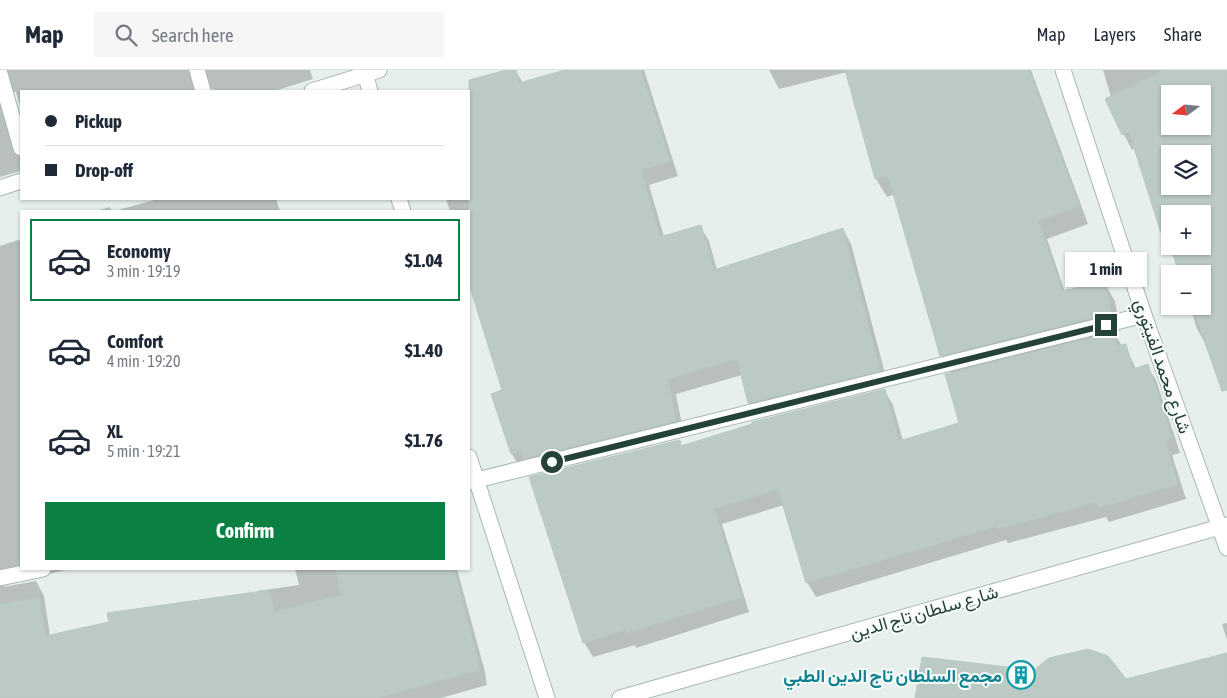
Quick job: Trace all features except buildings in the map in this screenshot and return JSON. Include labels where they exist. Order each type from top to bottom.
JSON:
[{"type":"street","points":[[197,70],[204,90]]},
{"type":"street","name":"شارع محمد الفيتوري","points":[[1063,70],[1144,315],[1223,526],[1227,548]]},
{"type":"street","points":[[315,90],[370,71],[370,90]]},
{"type":"street","points":[[0,74],[20,144]]},
{"type":"street","points":[[0,188],[20,181]]},
{"type":"street","points":[[472,481],[1144,315]]},
{"type":"street","points":[[470,465],[472,481],[547,698]]},
{"type":"street","name":"شارع سلطان تاج الدين","points":[[620,698],[1223,526]]},
{"type":"street","points":[[0,578],[38,570]]},
{"type":"place","name":"مجمع السلطان تاج الدين الطبي","points":[[1021,675]]},
{"type":"route","points":[[552,462],[1106,325]]}]
